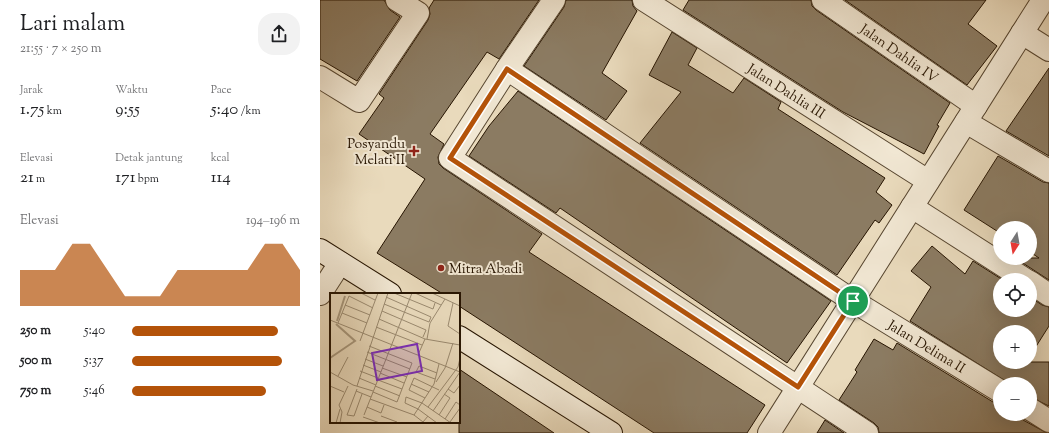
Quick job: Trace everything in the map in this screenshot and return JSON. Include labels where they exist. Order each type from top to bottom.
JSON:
[{"type":"street","points":[[320,77],[359,101],[418,13],[398,0]]},
{"type":"street","points":[[554,0],[507,69],[450,158],[868,433]]},
{"type":"street","name":"Jalan Dahlia III","points":[[644,0],[928,181]]},
{"type":"street","name":"Jalan Dahlia IV","points":[[823,0],[1049,172]]},
{"type":"street","points":[[769,433],[1022,33],[1036,2]]},
{"type":"street","points":[[1022,33],[1049,50]]},
{"type":"street","name":"Jalan Delima II","points":[[507,69],[853,301],[993,387]]},
{"type":"street","points":[[912,206],[1015,273]]},
{"type":"street","points":[[320,250],[388,293]]},
{"type":"street","points":[[320,294],[340,262]]},
{"type":"street","points":[[1037,287],[1049,295]]},
{"type":"street","points":[[460,338],[611,433]]},
{"type":"street","points":[[1037,413],[1049,421]]},
{"type":"building","points":[[320,0],[384,0],[390,10],[400,17],[357,81],[320,59]]},
{"type":"building","points":[[434,0],[539,0],[499,59],[487,52],[430,134],[444,144],[438,157],[439,164],[542,234],[529,252],[765,405],[747,433],[654,433],[460,307],[460,293],[441,293],[377,253],[425,179],[359,134],[384,98],[379,94],[428,20],[430,14],[429,8]]},
{"type":"building","points":[[566,0],[632,0],[633,6],[637,11],[602,73],[627,91],[606,120],[524,66],[564,7]]},
{"type":"building","points":[[689,0],[811,0],[812,6],[816,10],[950,103],[937,125],[939,126],[924,154],[843,112],[683,10]]},
{"type":"building","points":[[845,0],[986,0],[968,24],[997,46],[967,85]]},
{"type":"building","points":[[672,32],[697,48],[688,65],[733,93],[744,78],[781,102],[778,109],[885,178],[876,192],[892,205],[879,223],[875,220],[837,275],[640,143],[681,92],[649,75]]},
{"type":"building","points":[[1049,68],[1049,156],[1006,131]]},
{"type":"building","points":[[518,91],[831,301],[787,363],[560,208],[556,213],[469,156],[489,126]]},
{"type":"building","points":[[998,156],[1043,182],[1049,183],[1049,280],[1026,265],[1037,265],[1037,258],[1039,258],[1037,257],[1037,221],[993,221],[993,229],[964,210]]},
{"type":"building","points":[[932,246],[965,274],[973,261],[993,274],[993,317],[1037,317],[1037,302],[1049,307],[1049,326],[1037,345],[1037,325],[993,325],[993,369],[1037,369],[1037,362],[1049,362],[1049,406],[1037,400],[1037,377],[999,377],[910,321],[931,287],[911,271]]},
{"type":"building","points":[[874,339],[893,350],[897,343],[993,402],[993,421],[1025,421],[1047,433],[879,433],[878,427],[874,423],[839,400],[857,372],[855,370]]},
{"type":"building","points":[[460,370],[554,433],[459,433]]},
{"type":"building","points":[[825,420],[844,433],[817,433]]},
{"type":"place","name":"Posyandu Melati II","points":[[414,151]]},
{"type":"place","name":"Mitra Abadi","points":[[441,268]]},
{"type":"route","points":[[507,69],[853,301],[798,387],[450,158],[507,69]]}]
